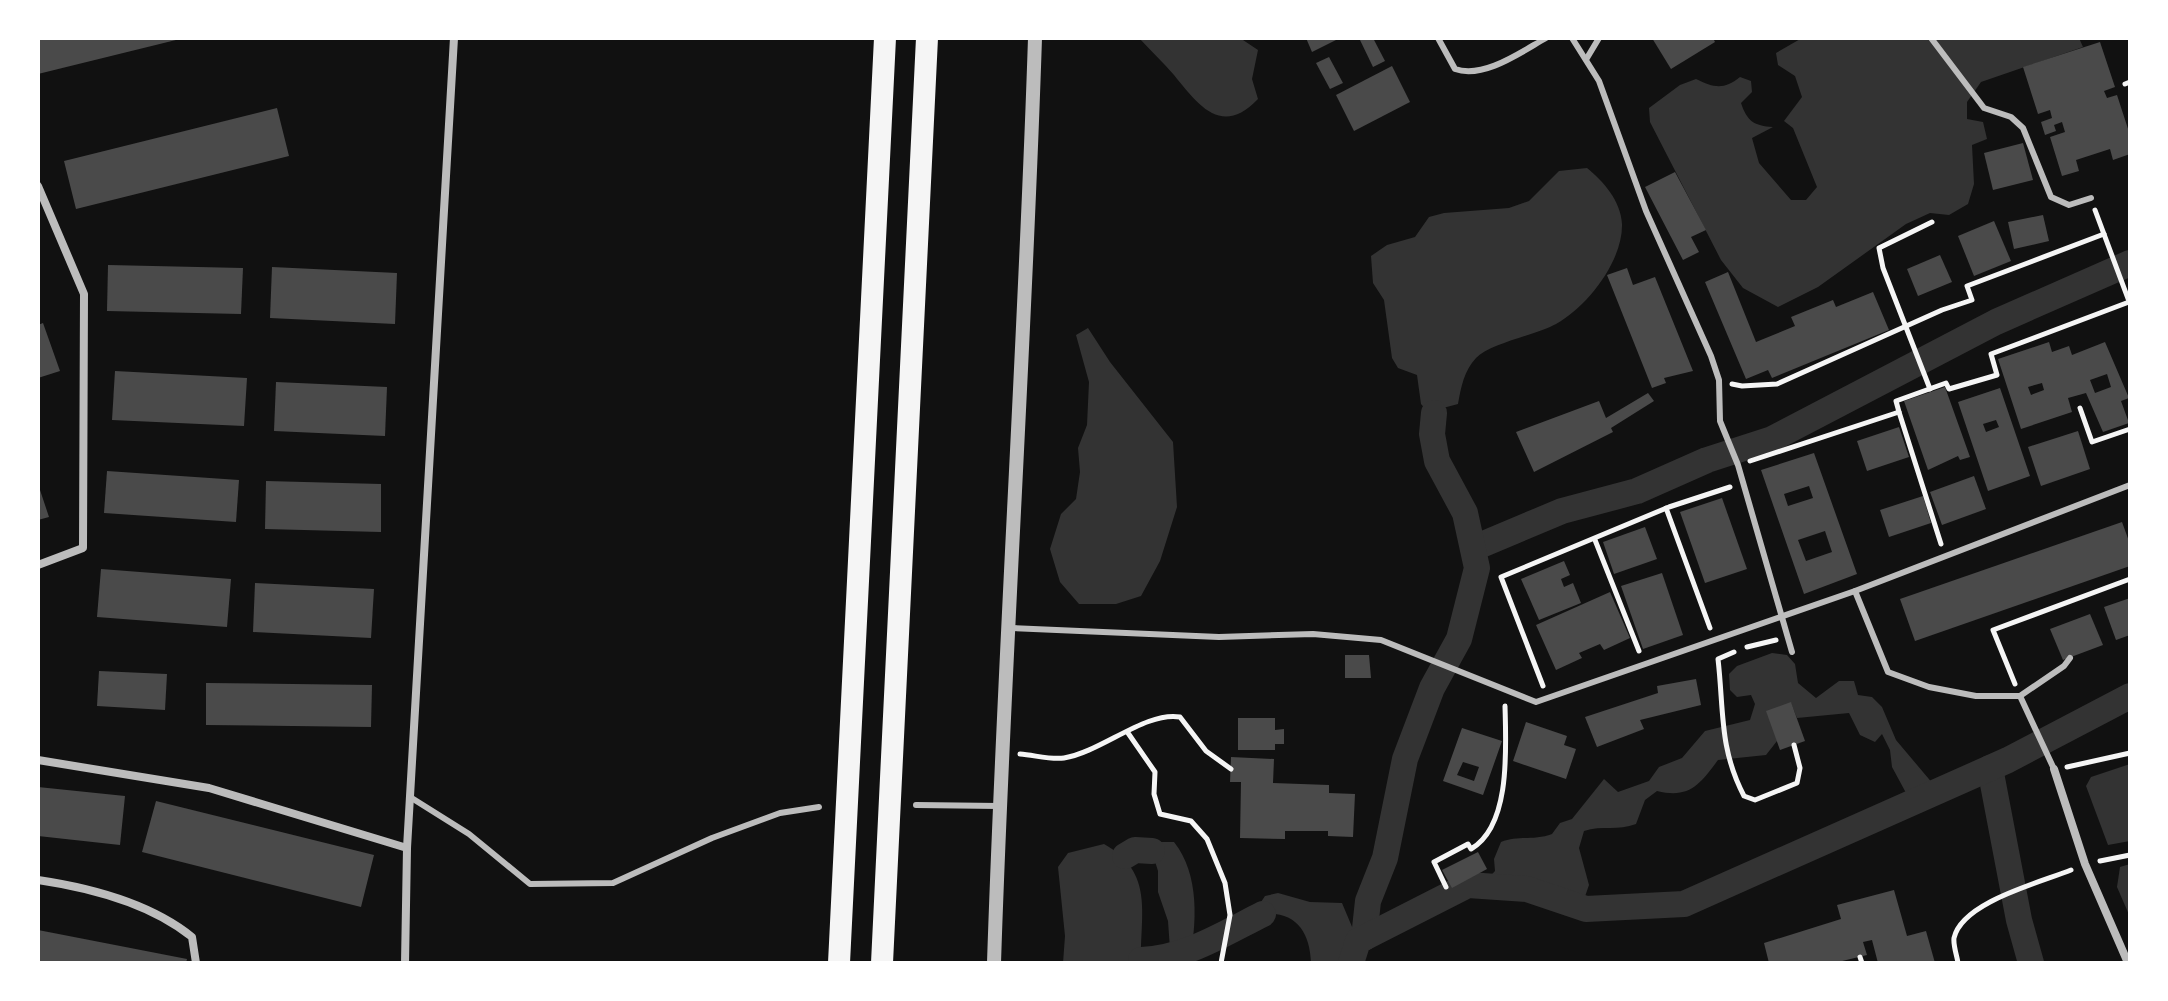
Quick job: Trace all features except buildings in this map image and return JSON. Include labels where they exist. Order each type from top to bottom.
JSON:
[{"type":"highway","points":[[839,963],[885,38]]},
{"type":"highway","points":[[882,963],[927,38]]},
{"type":"street","points":[[405,963],[407,848],[454,38]]},
{"type":"street","points":[[994,963],[999,806],[1026,319],[1035,38]]},
{"type":"street","points":[[38,186],[84,294],[83,548],[38,565]]},
{"type":"street","points":[[38,760],[209,788],[407,848]]},
{"type":"street","points":[[2054,769],[2085,864],[2128,963]]},
{"type":"street","points":[[38,880],[126,902],[166,917],[192,937],[196,963]]},
{"type":"lane","points":[[1438,38],[1455,69],[1469,74],[1514,57],[1546,38]]},
{"type":"lane","points":[[1572,38],[1587,58],[1612,109],[1646,211],[1719,380],[1720,421],[1738,465],[1792,652]]},
{"type":"lane","points":[[1587,58],[1599,38]]},
{"type":"lane","points":[[1931,38],[1984,108],[2011,117],[2023,128],[2051,197],[2069,205],[2091,198]]},
{"type":"lane","points":[[1011,628],[1219,637],[1313,634],[1381,640],[1536,702],[1855,591],[2130,485]]},
{"type":"lane","points":[[1855,591],[1888,672],[1929,687],[1976,696],[2020,696],[2064,666],[2070,658]]},
{"type":"lane","points":[[2020,696],[2054,769]]},
{"type":"lane","points":[[410,797],[469,834],[530,884],[613,883],[780,813],[819,807]]},
{"type":"lane","points":[[916,805],[999,806]]},
{"type":"path","points":[[1945,557],[1896,401],[1946,383],[1949,389],[1997,375],[1991,354],[2130,303],[2091,198]]},
{"type":"path","points":[[1930,389],[1879,248],[1932,222]]},
{"type":"path","points":[[1719,380],[1742,386],[1777,384],[1972,300],[1967,286],[2105,238]]},
{"type":"path","points":[[2080,408],[2092,442],[2130,429]]},
{"type":"path","points":[[1738,465],[1899,412]]},
{"type":"path","points":[[1548,698],[1501,577],[1666,508],[1742,483]]},
{"type":"path","points":[[1666,508],[1714,640]]},
{"type":"path","points":[[1595,540],[1644,664]]},
{"type":"path","points":[[2020,696],[1993,630],[2130,579]]},
{"type":"path","points":[[1787,637],[1740,649],[1718,659],[1721,723],[1730,768],[1744,796],[1755,800],[1797,783],[1800,768],[1794,745]]},
{"type":"path","points":[[1446,887],[1434,862],[1468,844],[1471,849],[1494,829],[1505,775],[1504,689]]},
{"type":"path","points":[[1002,753],[1062,758],[1128,733],[1167,714],[1180,717],[1206,751],[1231,769]]},
{"type":"path","points":[[1128,733],[1155,772],[1154,794],[1160,814],[1191,821],[1207,839],[1225,883],[1230,915],[1221,963]]},
{"type":"path","points":[[2054,769],[2130,753]]},
{"type":"path","points":[[1958,963],[1954,940],[1963,918],[1978,907],[2085,864],[2130,855]]},
{"type":"shaded area","points":[[1139,38],[1240,38],[1258,50],[1252,79],[1258,99],[1233,116],[1212,113],[1193,97]]},
{"type":"shaded area","points":[[1802,38],[2079,38],[2083,47],[1981,82],[1967,102],[1967,119],[1983,122],[1987,139],[1972,145],[1974,184],[1968,204],[1949,215],[1930,213],[1906,224],[1818,287],[1778,307],[1743,288],[1721,260],[1650,122],[1649,108],[1680,85],[1696,79],[1719,86],[1740,77],[1751,81],[1752,92],[1741,103],[1743,109],[1752,121],[1773,127],[1752,138],[1759,163],[1791,200],[1806,200],[1817,187],[1793,128],[1784,121],[1802,97],[1795,76],[1778,65],[1776,53]]},
{"type":"shaded area","points":[[1587,168],[1610,192],[1622,224],[1616,253],[1601,282],[1580,306],[1556,324],[1476,358],[1466,374],[1458,404],[1428,412],[1421,404],[1417,375],[1398,368],[1392,358],[1384,300],[1373,283],[1371,256],[1387,245],[1415,237],[1429,217],[1509,208],[1529,201],[1559,171]]},
{"type":"shaded area","points":[[1088,328],[1110,362],[1173,442],[1177,507],[1160,561],[1141,596],[1116,604],[1079,604],[1060,582],[1050,549],[1061,514],[1076,499],[1080,472],[1078,448],[1087,425],[1089,382],[1076,335]]},
{"type":"shaded area","points":[[1772,653],[1787,655],[1795,664],[1798,683],[1816,698],[1839,681],[1854,681],[1858,695],[1872,697],[1882,707],[1896,740],[1939,791],[1912,804],[1892,767],[1890,750],[1882,734],[1875,742],[1860,735],[1849,713],[1797,718],[1791,703],[1777,741],[1766,755],[1718,760],[1693,788],[1678,793],[1657,791],[1645,800],[1636,824],[1584,831],[1579,848],[1589,885],[1581,908],[1527,889],[1481,886],[1495,871],[1494,859],[1501,842],[1552,834],[1560,823],[1572,819],[1604,779],[1618,792],[1649,781],[1659,767],[1682,758],[1705,731],[1750,720],[1755,704],[1751,695],[1737,697],[1730,690],[1729,674],[1737,666]]},
{"type":"shaded area","points":[[2130,764],[2130,841],[2108,845],[2086,786],[2091,777]]},
{"type":"shaded area","points":[[1149,842],[1174,842],[1188,869],[1195,916],[1189,963],[1171,963],[1168,921],[1158,892],[1158,871]]},
{"type":"shaded area","points":[[1104,844],[1120,855],[1138,881],[1142,911],[1141,963],[1063,963],[1065,936],[1058,867],[1068,853]]},
{"type":"shaded area","points":[[2130,864],[2130,917],[2117,887],[2120,867]]},
{"type":"shaded area","points":[[1278,893],[1310,902],[1342,903],[1358,941],[1351,963],[1311,963],[1308,942],[1299,926],[1284,916],[1263,914],[1259,905],[1265,896]]},
{"type":"waterway","points":[[1474,548],[1562,511],[1637,491],[1707,460],[1772,439],[1996,322],[2130,263]]},
{"type":"waterway","points":[[1364,938],[1368,901],[1385,858],[1405,759],[1432,688],[1459,639],[1477,568],[1465,513],[1437,461],[1432,434],[1434,413]]},
{"type":"waterway","points":[[1351,963],[1358,941],[1468,885],[1527,889],[1586,909],[1684,904],[2008,760],[2130,696]]},
{"type":"waterway","points":[[1990,768],[2019,920],[2031,963]]},
{"type":"waterway","points":[[1125,856],[1135,850],[1152,851]]},
{"type":"waterway","points":[[1141,960],[1188,950],[1263,914]]}]
